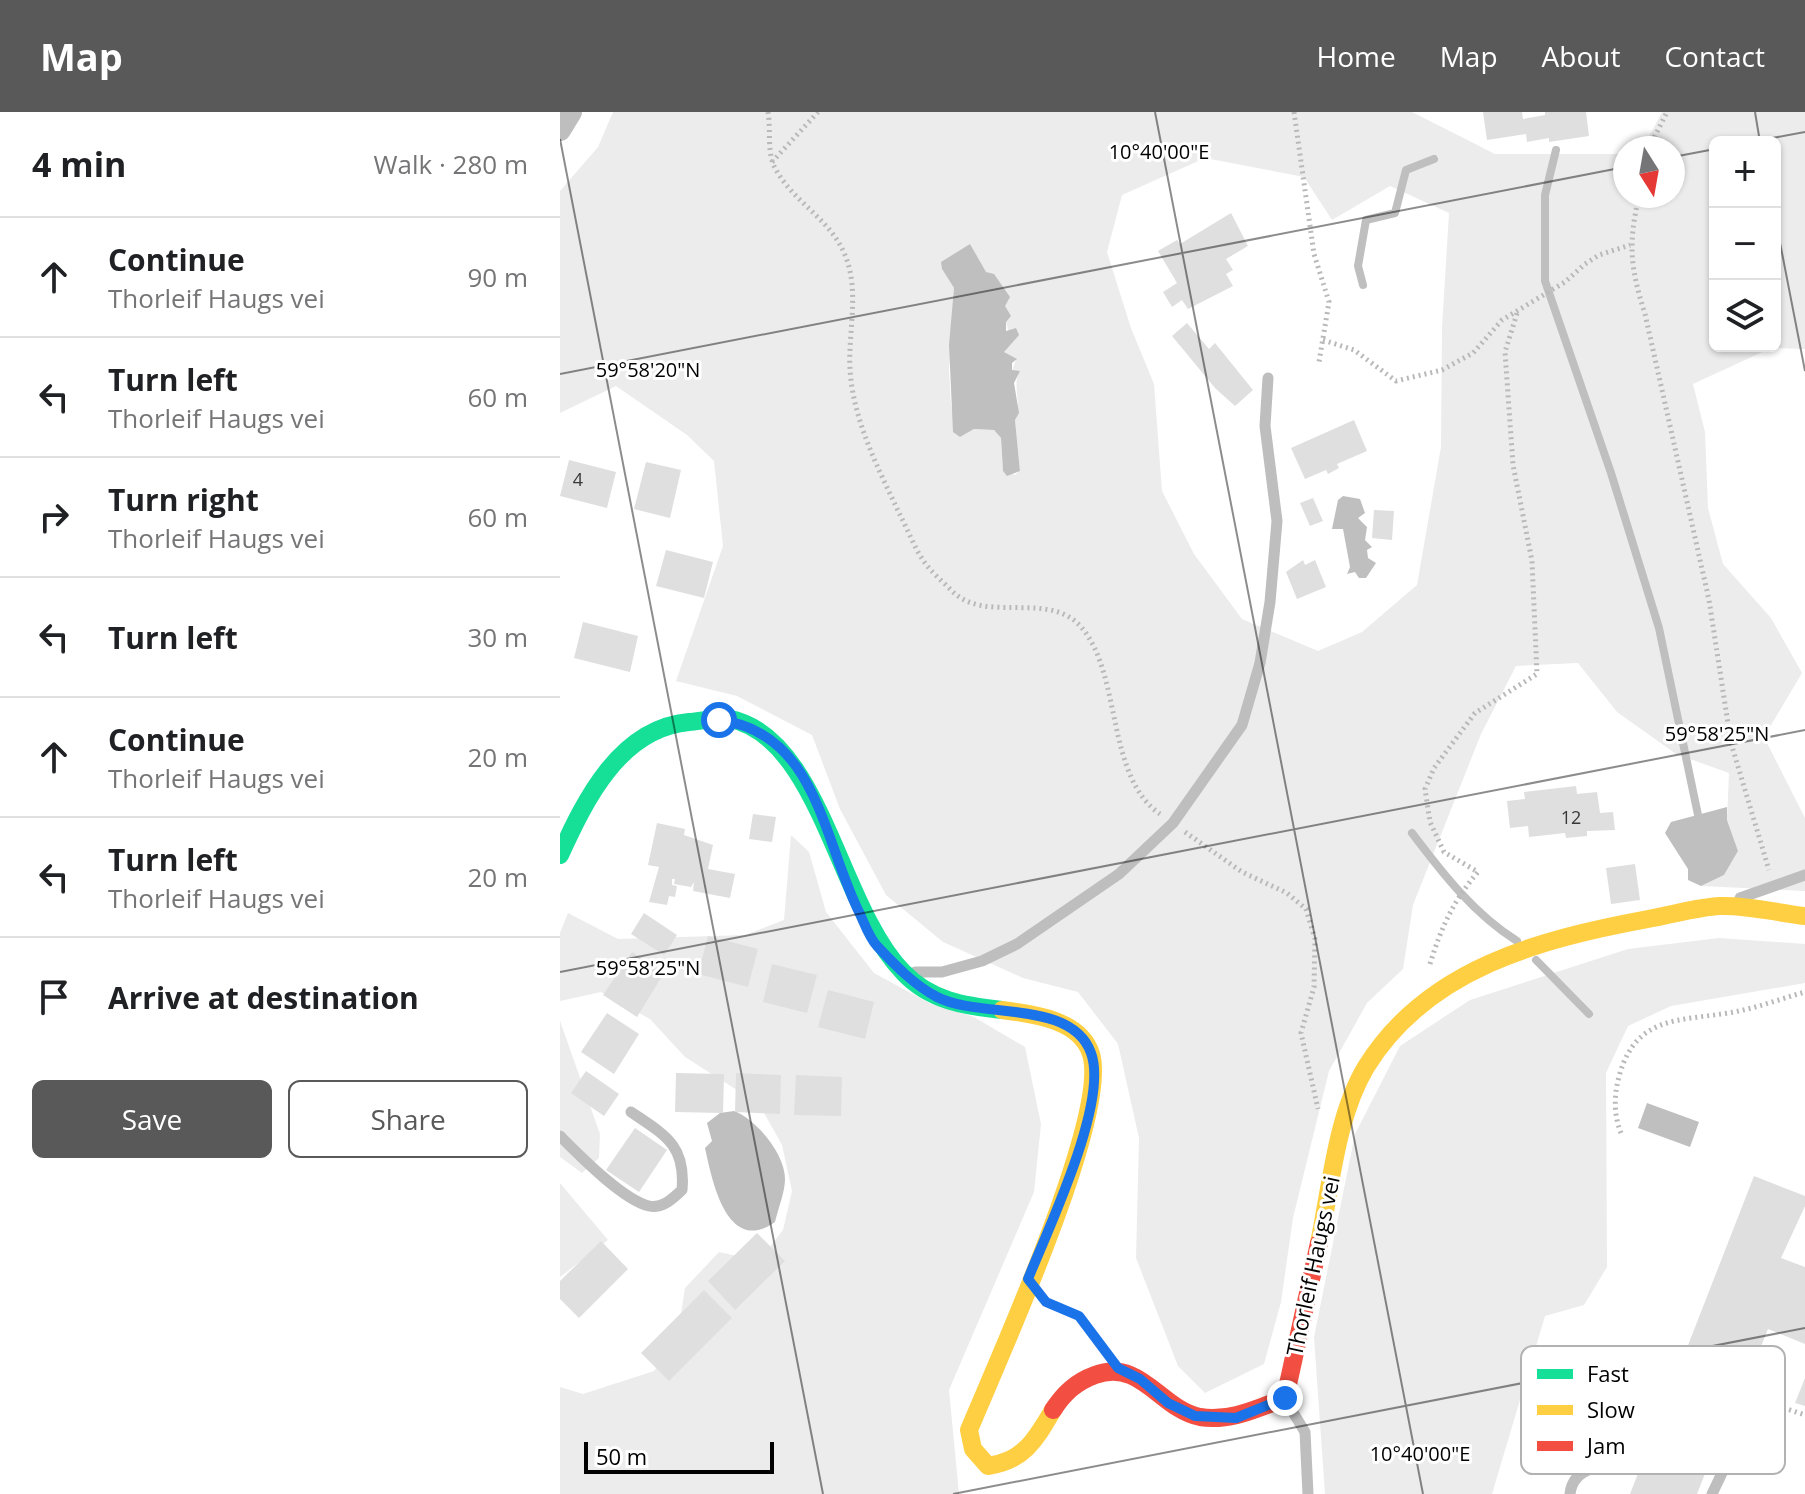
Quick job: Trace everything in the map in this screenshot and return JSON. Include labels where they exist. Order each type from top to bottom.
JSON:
[{"type":"street","points":[[560,130],[571,112]]},
{"type":"street","points":[[560,855],[593,786],[637,741],[689,721],[743,723],[775,740],[799,769],[852,899],[874,942],[902,972],[939,998],[1063,1023],[1083,1038],[1092,1055],[1093,1097],[1078,1150],[969,1430],[973,1449],[988,1466],[1010,1465],[1029,1449],[1064,1393],[1092,1376],[1118,1368],[1140,1379],[1168,1403],[1195,1416],[1236,1418],[1285,1398]]},
{"type":"street","name":"Thorleif Haugs vei","points":[[1285,1398],[1347,1114],[1365,1069],[1394,1028],[1432,996],[1512,951],[1600,928],[1721,906],[1805,916]]},
{"type":"lane","points":[[902,972],[942,972],[982,961],[1017,944],[1119,874],[1173,823],[1242,725],[1260,663],[1270,602],[1277,521],[1265,426],[1268,378]]},
{"type":"lane","points":[[1721,906],[1805,875]]},
{"type":"lane","points":[[560,1136],[598,1175],[650,1206],[668,1203],[682,1190],[684,1168],[670,1138],[631,1112]]},
{"type":"lane","points":[[1285,1398],[1305,1432],[1308,1494]]},
{"type":"lane","points":[[1570,1494],[1571,1486],[1582,1474]]},
{"type":"lane","points":[[1712,1494],[1721,1474]]},
{"type":"path","points":[[768,112],[772,162],[787,188],[829,226],[846,255],[853,293],[850,370],[860,425],[923,560],[956,595],[984,606],[1058,611],[1081,627],[1095,655],[1131,775],[1147,806],[1242,872],[1287,893],[1306,909],[1315,939],[1314,987],[1301,1033],[1318,1111]]},
{"type":"path","points":[[772,162],[818,112]]},
{"type":"path","points":[[1294,112],[1314,254],[1329,302],[1319,362]]},
{"type":"path","points":[[1655,136],[1667,112]]},
{"type":"path","points":[[1637,208],[1630,245],[1631,270],[1645,314],[1709,600],[1731,743],[1773,886]]},
{"type":"path","points":[[1323,340],[1354,350],[1396,381],[1442,370],[1473,353],[1493,327],[1565,282],[1599,255],[1630,245]]},
{"type":"path","points":[[1432,996],[1427,974],[1441,926],[1456,897],[1478,872],[1444,852],[1430,822],[1425,789],[1434,768],[1475,713],[1537,674],[1532,561],[1513,465],[1505,352],[1518,310]]},
{"type":"path","points":[[1621,1133],[1615,1118],[1617,1086],[1626,1056],[1648,1030],[1687,1018],[1750,1008],[1805,992]]},
{"type":"path","points":[[1028,1279],[1046,1302],[1079,1316],[1118,1368]]},
{"type":"path","points":[[1785,1408],[1805,1415]]},
{"type":"shaded area","points":[[613,112],[1412,112],[1495,154],[1613,154],[1613,208],[1685,208],[1685,136],[1649,136],[1662,112],[1805,112],[1805,349],[1781,348],[1781,136],[1709,136],[1709,352],[1762,352],[1693,384],[1705,432],[1708,508],[1723,564],[1771,618],[1802,673],[1764,737],[1805,818],[1805,891],[1701,886],[1724,875],[1738,851],[1727,820],[1729,773],[1676,754],[1617,712],[1578,663],[1516,666],[1481,734],[1413,905],[1403,969],[1367,1003],[1329,1071],[1293,1218],[1281,1302],[1264,1364],[1205,1393],[1178,1366],[1136,1258],[1139,1138],[1118,1044],[1078,992],[1023,978],[943,942],[886,895],[840,809],[812,735],[737,696],[676,681],[723,546],[714,461],[687,435],[616,386],[560,413],[560,191],[598,147]],"holes":[[[1205,158],[1304,177],[1332,220],[1390,186],[1449,213],[1442,328],[1441,447],[1417,585],[1362,632],[1318,651],[1242,619],[1194,554],[1162,491],[1154,384],[1131,328],[1107,252],[1122,195]],[[942,269],[1006,322],[1011,342],[1004,352],[1016,359],[1012,371],[1019,371],[1015,420],[1020,470],[1015,475],[1003,471],[1001,438],[994,430],[974,429],[960,437],[951,405],[949,370],[954,288]]]},
{"type":"shaded area","points":[[970,244],[986,272],[994,274],[1010,297],[1005,306],[1011,316],[1006,322],[1006,331],[1016,328],[1019,335],[1004,352],[1017,359],[1012,363],[1012,370],[1020,371],[1014,383],[1019,413],[1015,420],[1020,471],[1007,476],[1003,471],[1001,438],[994,430],[974,429],[960,437],[953,432],[949,345],[954,288],[941,262]]},
{"type":"shaded area","points":[[1343,496],[1360,499],[1365,513],[1358,518],[1367,527],[1365,540],[1372,547],[1367,550],[1368,558],[1376,563],[1366,578],[1359,578],[1355,572],[1347,574],[1350,567],[1343,529],[1332,529],[1338,500]]},
{"type":"shaded area","points":[[1727,807],[1727,820],[1738,851],[1724,875],[1701,886],[1688,880],[1688,869],[1665,833],[1671,822]]},
{"type":"shaded area","points":[[791,835],[809,852],[826,912],[874,973],[931,1004],[974,1017],[1025,1047],[1041,1124],[1034,1192],[949,1390],[959,1494],[560,1494],[560,1387],[583,1394],[654,1371],[676,1344],[685,1288],[719,1252],[759,1261],[783,1230],[792,1191],[782,1145],[759,1104],[685,1057],[650,1019],[601,992],[560,1001],[560,933],[568,913],[618,939],[745,935],[784,920]]},
{"type":"shaded area","points":[[1719,938],[1805,944],[1805,983],[1671,1006],[1628,1026],[1606,1073],[1607,1267],[1584,1305],[1545,1316],[1536,1346],[1521,1346],[1521,1397],[1492,1494],[1325,1494],[1314,1337],[1355,1134],[1400,1046],[1470,1000],[1628,949]]},
{"type":"shaded area","points":[[560,1021],[600,1134],[599,1158],[582,1173],[560,1157]]},
{"type":"shaded area","points":[[1647,1103],[1699,1122],[1690,1147],[1638,1128]]},
{"type":"shaded area","points":[[734,1111],[760,1129],[775,1149],[784,1169],[784,1189],[775,1222],[758,1230],[745,1229],[734,1222],[725,1210],[712,1178],[705,1148],[712,1141],[707,1123],[720,1113]]},
{"type":"shaded area","points":[[560,1183],[608,1240],[560,1277]]},
{"type":"building","points":[[1483,112],[1522,112],[1523,119],[1545,115],[1545,112],[1586,112],[1589,136],[1527,142],[1526,134],[1487,140]]},
{"type":"building","points":[[1231,213],[1248,246],[1226,259],[1233,270],[1226,274],[1233,286],[1188,309],[1182,300],[1172,307],[1163,292],[1177,283],[1158,251],[1177,240],[1180,244]]},
{"type":"building","points":[[1187,323],[1209,349],[1215,343],[1253,390],[1235,406],[1215,388],[1172,336]]},
{"type":"building","points":[[1354,420],[1367,451],[1337,464],[1339,468],[1328,474],[1326,470],[1305,479],[1291,448]]},
{"type":"building","points":[[569,460],[616,472],[607,508],[560,496]]},
{"type":"building","points":[[646,462],[681,470],[670,518],[634,509]]},
{"type":"building","points":[[1313,498],[1323,521],[1310,526],[1300,503]]},
{"type":"building","points":[[1374,510],[1394,511],[1392,540],[1372,538]]},
{"type":"building","points":[[666,550],[713,562],[704,598],[656,586]]},
{"type":"building","points":[[1303,560],[1305,565],[1315,560],[1326,587],[1297,599],[1286,572]]},
{"type":"building","points":[[583,622],[638,636],[630,672],[574,658]]},
{"type":"building","points":[[1576,786],[1577,794],[1597,792],[1600,813],[1613,812],[1615,830],[1587,831],[1587,836],[1566,838],[1565,833],[1529,837],[1528,826],[1510,828],[1507,801],[1525,799],[1524,792]]},
{"type":"building","points":[[753,814],[776,817],[772,842],[749,839]]},
{"type":"building","points":[[657,823],[685,829],[684,835],[713,845],[708,869],[735,874],[730,898],[693,891],[694,882],[691,887],[674,884],[675,879],[672,879],[672,885],[677,886],[675,897],[669,896],[667,905],[649,902],[659,867],[648,865]]},
{"type":"building","points":[[1635,864],[1640,900],[1611,904],[1606,868]]},
{"type":"building","points":[[644,913],[677,935],[664,955],[631,934]]},
{"type":"building","points":[[708,936],[758,949],[748,987],[698,974]]},
{"type":"building","points":[[632,952],[664,973],[637,1017],[603,995]]},
{"type":"building","points":[[772,964],[817,975],[807,1013],[763,1002]]},
{"type":"building","points":[[828,990],[874,1002],[865,1039],[818,1027]]},
{"type":"building","points":[[607,1013],[639,1034],[614,1074],[581,1052]]},
{"type":"building","points":[[586,1071],[619,1094],[604,1116],[571,1093]]},
{"type":"building","points":[[676,1073],[724,1074],[723,1113],[675,1112]]},
{"type":"building","points":[[736,1073],[781,1075],[780,1114],[735,1112]]},
{"type":"building","points":[[796,1075],[842,1077],[841,1116],[794,1115]]},
{"type":"building","points":[[635,1128],[667,1150],[639,1192],[606,1170]]},
{"type":"building","points":[[1754,1176],[1805,1196],[1805,1206],[1781,1258],[1805,1267],[1805,1344],[1768,1329],[1761,1346],[1688,1346]]},
{"type":"building","points":[[757,1233],[785,1261],[735,1310],[708,1281]]},
{"type":"building","points":[[601,1241],[628,1269],[579,1318],[560,1299],[560,1281]]},
{"type":"building","points":[[704,1290],[732,1318],[669,1381],[641,1353]]},
{"type":"building","points":[[1805,1378],[1805,1406],[1795,1403]]},
{"type":"building","points":[[1638,1474],[1705,1474],[1697,1494],[1630,1494]]},
{"type":"waterway","points":[[1556,150],[1545,195],[1545,281],[1611,473],[1659,628],[1698,815]]},
{"type":"waterway","points":[[1363,285],[1358,266],[1366,220],[1395,213],[1406,170],[1434,159]]},
{"type":"waterway","points":[[1412,833],[1473,906],[1517,941]]},
{"type":"waterway","points":[[1536,960],[1589,1014]]},
{"type":"traffic: fast","points":[[560,855],[594,790],[624,752],[665,727],[710,719],[731,719],[762,733],[787,758],[808,791],[862,908],[881,943],[903,972],[936,996],[962,1004],[1002,1010]]},
{"type":"traffic: slow","points":[[1319,1243],[1341,1130],[1366,1067],[1391,1033],[1421,1005],[1454,982],[1490,963],[1567,937],[1693,909],[1730,906],[1805,916]]},
{"type":"traffic: slow","points":[[1002,1010],[1054,1020],[1077,1033],[1091,1054],[1092,1085],[1084,1129],[1048,1239],[969,1430],[973,1449],[988,1466],[1011,1459],[1028,1447],[1053,1410]]},
{"type":"traffic: jam","points":[[1053,1410],[1076,1385],[1095,1375],[1111,1372],[1125,1373],[1138,1379],[1173,1405],[1200,1417],[1233,1416],[1285,1398],[1319,1243]]},
{"type":"route","points":[[719,720],[743,723],[761,730],[788,753],[814,799],[852,899],[874,942],[902,972],[939,998],[1063,1023],[1083,1038],[1092,1055],[1093,1097],[1078,1150],[1028,1279],[1046,1302],[1079,1316],[1118,1368],[1140,1379],[1168,1403],[1195,1416],[1236,1418],[1285,1398]]}]
